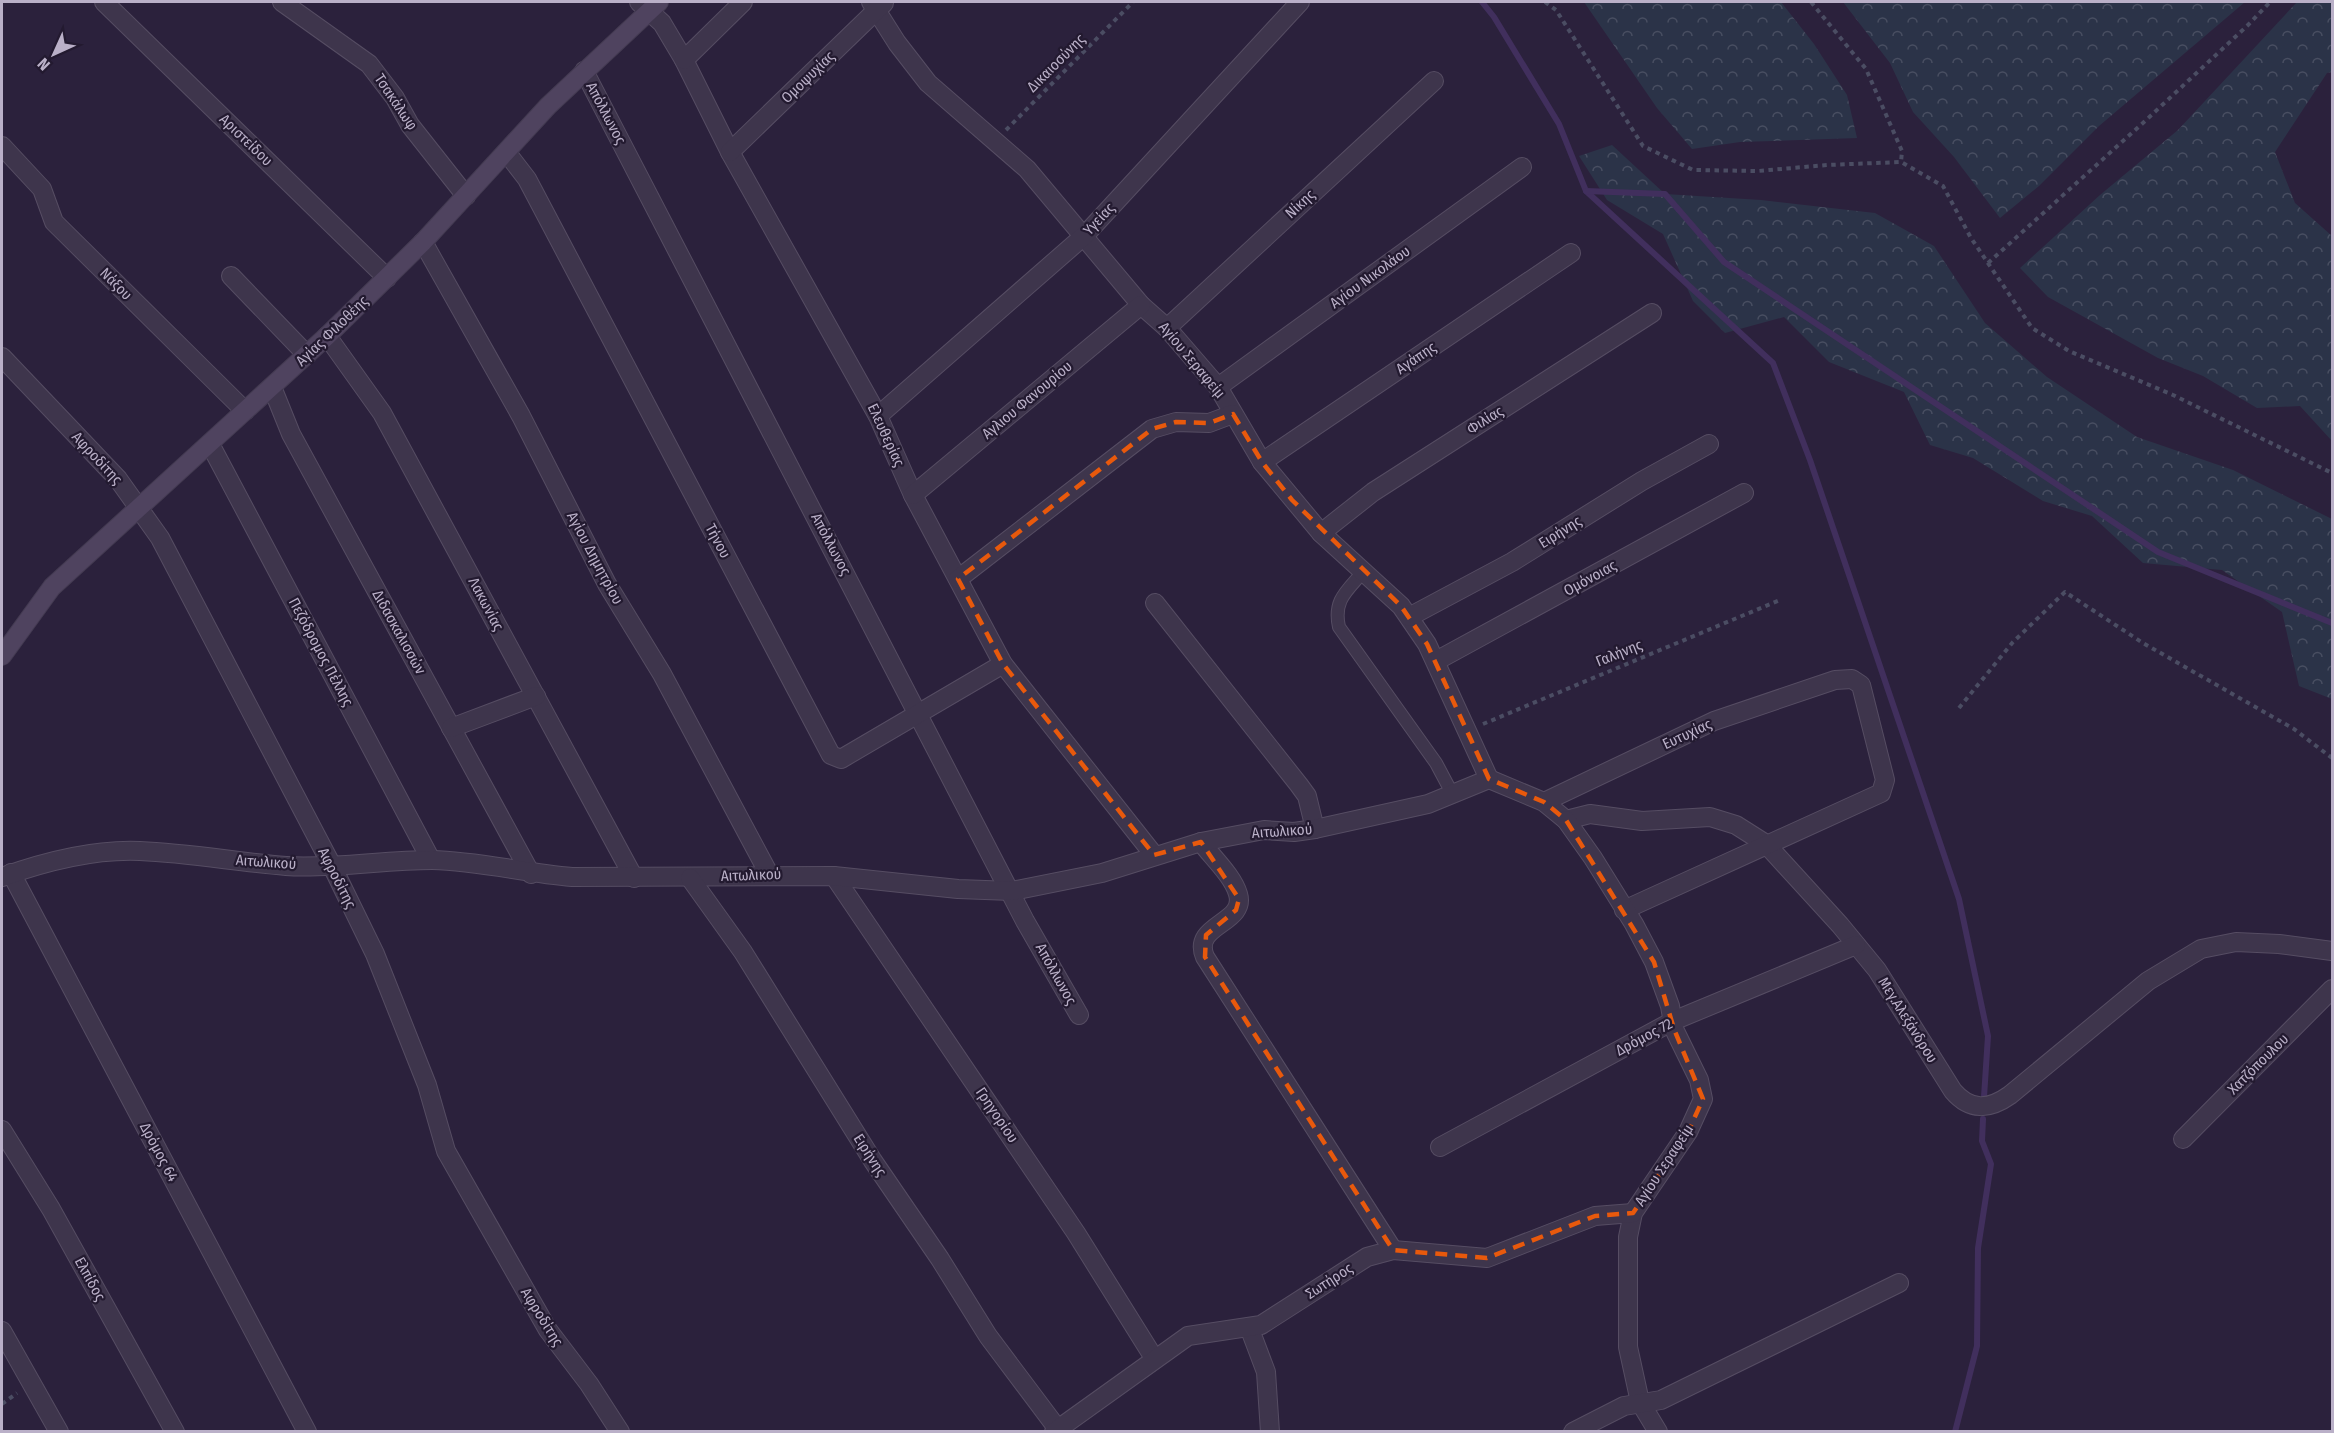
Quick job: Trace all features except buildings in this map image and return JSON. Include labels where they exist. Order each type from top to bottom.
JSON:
[{"type":"street","name":"Αριστείδου","points":[[104,2],[387,278]]},
{"type":"street","name":"Τσακάλωφ","points":[[282,2],[369,64],[395,98],[410,125],[466,196]]},
{"type":"street","points":[[684,60],[743,2]]},
{"type":"street","name":"Υγείας","points":[[878,416],[1084,235],[1300,2]]},
{"type":"street","name":"Αγίου Σεραφείμ","points":[[878,4],[897,43],[928,83],[1027,169],[1141,304],[1167,328],[1218,387],[1262,462],[1321,533],[1401,606],[1436,661],[1489,780]]},
{"type":"street","name":"Ομοψυχίας","points":[[730,152],[878,4]]},
{"type":"street","name":"Αγίας Φιλοθέης","points":[[2,656],[52,586],[307,355],[387,278],[507,153],[548,106],[649,5]]},
{"type":"street","name":"Ελευθερίας","points":[[649,5],[684,60],[730,152],[878,416],[913,495],[1003,664],[1154,855]]},
{"type":"street","name":"Απόλλωνος","points":[[584,71],[1012,891],[1025,921],[1079,1015]]},
{"type":"street","name":"Νίκης","points":[[1167,328],[1434,81]]},
{"type":"street","name":"Νάξου","points":[[2,146],[42,189],[54,222],[245,411]]},
{"type":"street","name":"Τήνου","points":[[507,153],[527,179],[831,755],[841,759],[920,715],[1003,664]]},
{"type":"street","name":"Αγίου Νικολάου","points":[[1218,387],[1522,167]]},
{"type":"street","name":"Αγίου Δημητρίου","points":[[423,242],[520,417],[607,584],[662,674],[769,874]]},
{"type":"street","name":"Αγάπης","points":[[1262,462],[1571,253]]},
{"type":"street","points":[[231,276],[307,355]]},
{"type":"street","name":"Αγλιου Φανουρίου","points":[[913,495],[1141,304]]},
{"type":"street","name":"Φιλίας","points":[[1321,533],[1373,492],[1652,313]]},
{"type":"street","name":"Λακωνίας","points":[[327,336],[382,413],[634,878]]},
{"type":"street","name":"Αφροδίτης","points":[[2,357],[118,479],[160,538],[331,864],[379,965],[427,1085],[446,1151],[548,1330],[589,1384],[620,1431]]},
{"type":"street","name":"Διδασκαλισσών","points":[[272,387],[291,434],[531,874]]},
{"type":"street","points":[[958,579],[1152,429],[1176,422],[1209,423],[1233,414]]},
{"type":"street","name":"Πεζόδρομος Πέλλης","points":[[210,444],[431,860]]},
{"type":"street","name":"Ειρήνης","points":[[1409,617],[1512,562],[1642,482],[1709,444]]},
{"type":"street","name":"Ομόνοιας","points":[[1436,661],[1744,494]]},
{"type":"street","points":[[1155,603],[1307,796],[1315,829]]},
{"type":"street","name":"Ευτυχίας","points":[[1544,802],[1714,721],[1835,680],[1852,679],[1863,689],[1885,780],[1884,789],[1877,796],[1766,844]]},
{"type":"street","points":[[451,728],[536,696]]},
{"type":"street","points":[[1489,780],[1544,802],[1566,820]]},
{"type":"street","name":"Αιτωλικού","points":[[6,875],[102,853],[138,851],[288,866],[431,860],[460,861],[531,874],[634,878],[769,874],[834,876],[958,890],[1012,891],[1093,875],[1201,842],[1264,830],[1294,832],[1315,829],[1428,804],[1489,780]]},
{"type":"street","name":"Μεγ.Αλεξάνδρου","points":[[1566,820],[1590,814],[1642,821],[1710,817],[1736,825],[1766,844],[1876,970],[1953,1091],[1967,1104],[1984,1107],[2010,1095],[2148,981],[2201,949],[2236,942],[2279,944],[2332,951]]},
{"type":"street","name":"Αγίου Σεραφείμ","points":[[1566,820],[1593,858],[1654,962],[1670,1006],[1674,1029],[1699,1080],[1703,1099],[1688,1132],[1633,1213],[1628,1238],[1628,1347],[1658,1431]]},
{"type":"street","points":[[1201,842],[1235,887],[1239,899],[1236,910],[1206,935],[1202,946],[1205,957],[1393,1250]]},
{"type":"street","points":[[1624,910],[1766,844]]},
{"type":"street","name":"Δρόμος 64","points":[[6,875],[307,1431]]},
{"type":"street","name":"Γρηγορίου","points":[[834,876],[1069,1223],[1154,1358]]},
{"type":"street","name":"Ειρήνης","points":[[690,878],[749,962],[873,1161],[940,1259],[988,1336],[1056,1430]]},
{"type":"street","name":"Δρόμος 72","points":[[1440,1147],[1672,1021],[1856,945]]},
{"type":"street","name":"Χατζόπουλου","points":[[2183,1139],[2332,989]]},
{"type":"street","name":"Ελπίδος","points":[[2,1130],[51,1209],[175,1431]]},
{"type":"street","name":"Σωτήρος","points":[[1056,1430],[1154,1358],[1188,1336],[1261,1325],[1367,1257],[1393,1250],[1487,1257],[1595,1216],[1633,1213]]},
{"type":"street","points":[[1573,1431],[1614,1409],[1647,1402],[1899,1283]]},
{"type":"street","points":[[1249,1327],[1266,1372],[1270,1431]]},
{"type":"street","points":[[2,1331],[59,1431]]},
{"type":"lane","points":[[1364,572],[1336,609],[1339,627],[1436,763],[1453,795]]},
{"type":"path","name":"Δικαιοσύνης","points":[[995,141],[1133,2]]},
{"type":"path","points":[[1545,2],[1556,10],[1643,146],[1693,170],[1758,171],[1900,162],[1943,186],[1971,238],[2032,328],[2069,351],[2174,395],[2332,473]]},
{"type":"path","points":[[1811,2],[1866,69],[1902,151],[1900,162]]},
{"type":"path","points":[[1988,262],[2213,58],[2270,2]]},
{"type":"path","points":[[1959,708],[2013,642],[2065,592],[2143,643],[2294,729],[2332,758]]},
{"type":"path","name":"Γαλήνης","points":[[1468,731],[1780,600]]},
{"type":"highlighted area","points":[[1233,414],[1262,462],[1292,500],[1401,606],[1427,644],[1489,779],[1544,802],[1566,820],[1654,962],[1674,1029],[1703,1099],[1688,1132],[1633,1213],[1595,1216],[1487,1258],[1393,1250],[1205,957],[1206,935],[1236,910],[1239,899],[1201,842],[1154,855],[1003,664],[958,579],[1152,429],[1176,422],[1209,423]]},
{"type":"green space","points":[[1584,2],[1781,2],[1814,44],[1847,95],[1857,138],[1740,142],[1692,149],[1657,108]]},
{"type":"green space","points":[[1843,2],[2245,2],[2099,126],[2039,186],[2000,218],[1954,157],[1913,112],[1890,63]]},
{"type":"green space","points":[[2297,2],[2332,2],[2332,72],[2327,73],[2275,152],[2295,203],[2332,236],[2332,441],[2300,406],[2257,408],[2203,376],[2158,358],[2048,297],[2020,268],[2100,195],[2178,130]]},
{"type":"green space","points":[[1612,145],[1665,194],[1761,200],[1875,213],[1934,246],[1985,323],[2047,377],[2137,437],[2233,470],[2332,519],[2332,699],[2299,686],[2282,612],[2222,570],[2143,563],[2092,516],[2043,501],[1973,458],[1930,445],[1904,392],[1829,362],[1784,317],[1725,333],[1693,301],[1663,234],[1607,200],[1579,156]]},
{"type":"waterway","points":[[1482,2],[1494,17],[1559,124],[1586,191],[1773,363],[1810,460],[1959,899],[1988,1036],[1984,1097]]},
{"type":"waterway","points":[[1586,191],[1665,194],[1724,262],[2158,552],[2332,623]]},
{"type":"waterway","points":[[1955,1432],[1977,1346],[1978,1248],[1991,1164],[1982,1141],[1983,1119]]}]
